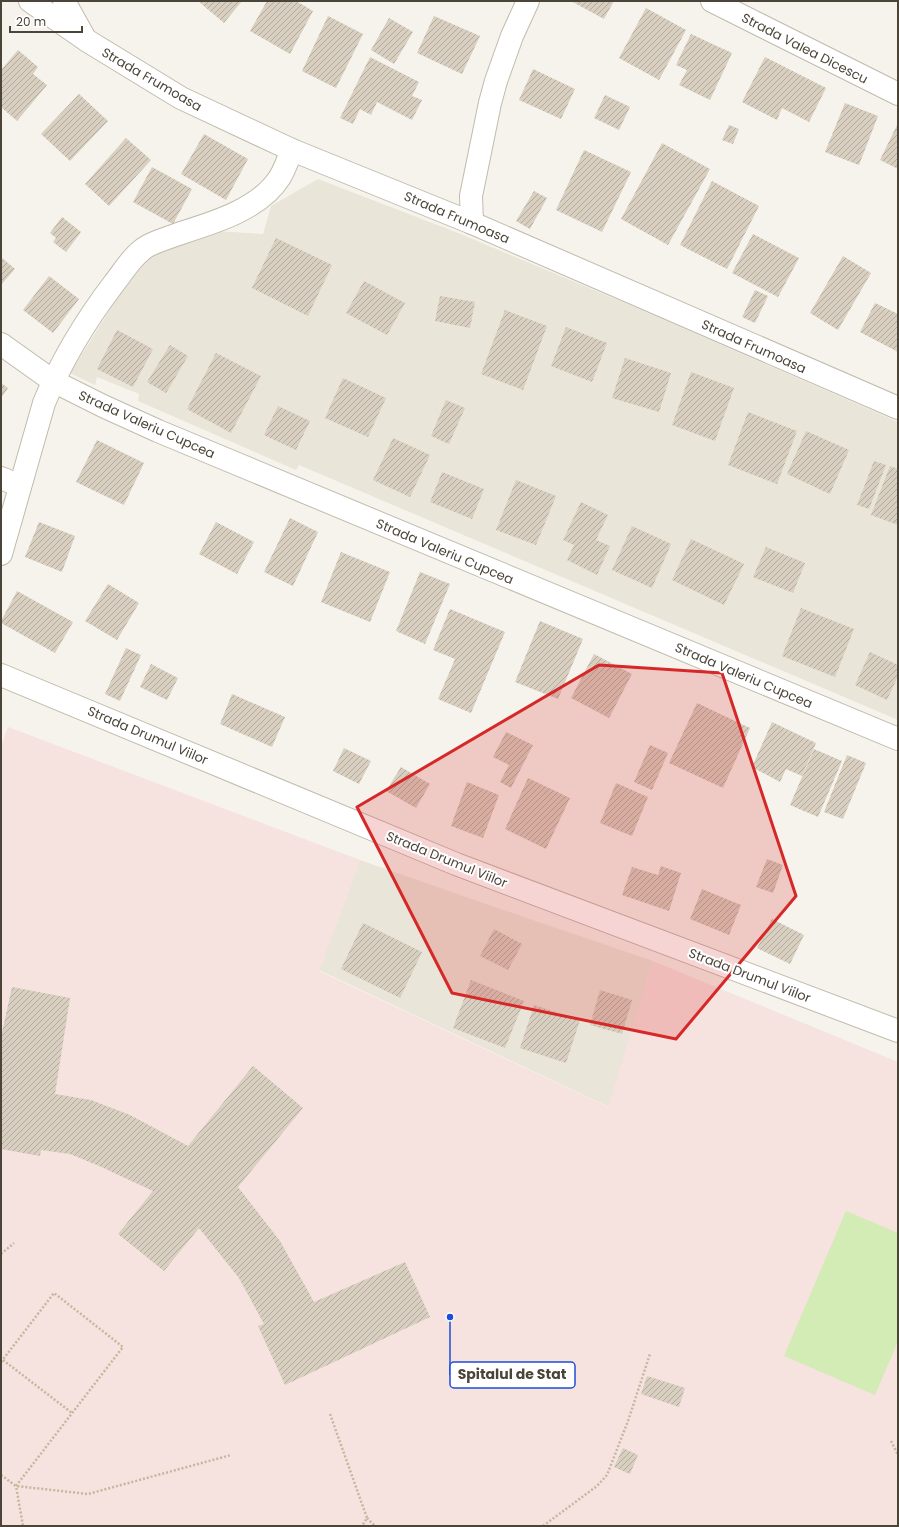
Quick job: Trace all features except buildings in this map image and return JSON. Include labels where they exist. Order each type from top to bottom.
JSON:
[{"type":"street","name":"Strada Frumoasa","points":[[30,1],[86,40],[180,98],[292,150],[472,223],[898,408]]},
{"type":"street","points":[[64,1],[86,40]]},
{"type":"street","points":[[472,223],[471,196],[490,103],[512,36],[528,1]]},
{"type":"street","name":"Strada Valea Dicescu","points":[[712,1],[898,94]]},
{"type":"street","points":[[1,554],[11,482],[53,381],[74,340],[100,301],[142,249],[241,212],[264,195],[280,178],[292,150]]},
{"type":"street","name":"Strada Valeriu Cupcea","points":[[1,344],[53,381],[158,431],[898,740]]},
{"type":"street","name":"Strada Drumul Viilor","points":[[5,680],[456,864],[898,1031]]},
{"type":"path","points":[[1,1254],[14,1243]]},
{"type":"path","points":[[23,1526],[16,1486],[72,1413],[123,1346],[54,1293],[2,1361],[72,1413]]},
{"type":"path","points":[[543,1526],[597,1486],[607,1475],[628,1421],[650,1354]]},
{"type":"path","points":[[330,1414],[367,1518],[375,1526]]},
{"type":"path","points":[[892,1441],[898,1455]]},
{"type":"path","points":[[1,1475],[16,1486],[88,1494],[231,1455]]},
{"type":"path","points":[[362,1526],[367,1518]]},
{"type":"highlighted area","points":[[599,665],[722,673],[796,896],[676,1039],[452,993],[357,807]]},
{"type":"shaded area","points":[[318,179],[458,233],[644,311],[898,422],[898,720],[299,465],[296,470],[138,401],[139,394],[97,377],[95,385],[70,373],[118,297],[150,256],[216,231],[263,234],[271,206]]},
{"type":"shaded area","points":[[8,727],[360,860],[319,971],[608,1107],[653,961],[898,1062],[898,1526],[1,1526],[1,747]]},
{"type":"shaded area","points":[[360,860],[653,961],[609,1107],[319,970]]},
{"type":"green space","points":[[846,1211],[898,1233],[898,1341],[875,1395],[784,1356]]},
{"type":"place","name":"Spitalul de Stat","points":[[450,1317]]}]
